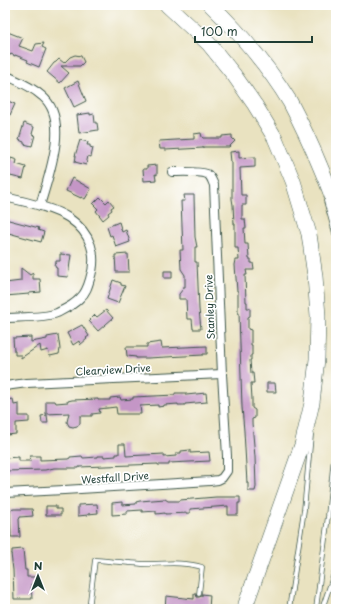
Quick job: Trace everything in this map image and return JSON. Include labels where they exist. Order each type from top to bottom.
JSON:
[{"type":"highway","points":[[168,5],[209,44],[239,81],[256,105],[274,138],[293,181],[309,234],[315,276],[318,316],[317,360],[312,403],[302,445],[245,609]]},
{"type":"highway","points":[[211,5],[252,48],[290,103],[306,135],[336,209]]},
{"type":"street","points":[[5,75],[26,85],[43,96],[50,105],[55,118],[57,132],[40,206]]},
{"type":"street","name":"Stanley Drive","points":[[172,172],[206,174],[211,178],[214,185],[227,456],[226,471],[224,475]]},
{"type":"street","points":[[5,197],[40,206],[69,218],[81,228],[89,240],[94,257],[93,271],[87,289],[81,298],[73,305],[56,313],[47,315],[5,318]]},
{"type":"street","name":"Clearview Drive","points":[[5,386],[27,383],[222,374]]},
{"type":"street","name":"Westfall Drive","points":[[5,493],[210,481],[218,480],[224,475]]},
{"type":"lane","points":[[306,135],[318,173]]},
{"type":"lane","points":[[324,195],[336,237]]},
{"type":"lane","points":[[312,422],[317,360]]},
{"type":"lane","points":[[289,609],[304,510],[312,430]]},
{"type":"lane","points":[[316,609],[336,437]]},
{"type":"lane","points":[[89,609],[95,560],[142,564],[182,563],[194,565],[202,568],[199,594]]},
{"type":"lane","points":[[322,609],[336,568]]},
{"type":"building","points":[[5,31],[23,38],[19,46],[33,51],[36,44],[44,43],[42,47],[46,49],[39,67],[27,62],[28,60],[5,53]]},
{"type":"building","points":[[75,55],[81,56],[84,62],[80,66],[61,66],[69,73],[60,83],[47,72],[59,59],[64,63],[70,57]]},
{"type":"building","points":[[78,81],[86,101],[74,107],[65,88]]},
{"type":"building","points":[[8,101],[15,104],[10,115],[5,116],[5,102],[7,103]]},
{"type":"building","points":[[90,113],[90,115],[94,114],[95,123],[97,123],[98,130],[79,133],[77,115]]},
{"type":"building","points":[[24,123],[34,127],[32,134],[35,135],[32,146],[24,144],[24,142],[19,140]]},
{"type":"building","points":[[201,133],[203,138],[222,138],[222,136],[232,135],[232,138],[235,141],[229,147],[160,149],[159,141],[194,139],[194,134]]},
{"type":"building","points":[[80,140],[88,142],[87,145],[90,145],[90,147],[93,148],[91,157],[88,156],[86,165],[75,162],[75,156]]},
{"type":"building","points":[[239,151],[239,158],[255,157],[255,167],[240,168],[241,195],[246,195],[246,205],[242,205],[242,219],[245,219],[246,228],[244,228],[245,244],[248,244],[249,259],[251,259],[251,263],[253,263],[254,270],[246,270],[247,275],[245,275],[246,302],[247,308],[250,308],[248,329],[251,330],[252,355],[250,360],[251,373],[253,373],[254,383],[251,383],[252,408],[255,410],[255,418],[252,419],[252,423],[255,457],[255,491],[248,491],[247,483],[242,407],[238,291],[235,265],[236,260],[239,260],[238,248],[235,248],[235,224],[232,199],[232,162],[230,152]]},
{"type":"building","points":[[11,158],[17,160],[16,164],[26,167],[23,179],[6,175]]},
{"type":"building","points":[[157,165],[157,175],[155,174],[156,180],[144,181],[143,169],[147,169],[147,166]]},
{"type":"building","points":[[72,178],[91,189],[85,199],[66,191]]},
{"type":"building","points":[[184,195],[194,195],[195,237],[197,247],[195,247],[195,262],[197,262],[201,329],[193,329],[192,319],[187,319],[186,299],[179,299],[179,294],[183,287],[185,287],[185,275],[181,269],[180,250],[183,250],[181,201],[185,201]]},
{"type":"building","points":[[100,197],[106,203],[109,200],[114,206],[108,213],[109,215],[103,220],[96,211],[98,209],[93,204]]},
{"type":"building","points":[[5,219],[39,228],[38,230],[44,232],[41,242],[5,232]]},
{"type":"building","points":[[119,222],[122,232],[126,230],[130,242],[116,247],[112,235],[110,236],[107,227]]},
{"type":"building","points":[[60,254],[71,255],[68,277],[57,276],[57,268],[54,264],[56,261],[60,261]]},
{"type":"building","points":[[128,254],[129,272],[116,272],[115,255]]},
{"type":"building","points":[[21,268],[30,275],[33,273],[33,279],[40,279],[41,292],[5,296],[5,283],[21,281]]},
{"type":"building","points":[[164,271],[172,271],[172,278],[164,278]]},
{"type":"building","points":[[113,280],[125,286],[118,303],[107,299]]},
{"type":"building","points":[[106,310],[113,318],[98,331],[89,321],[95,315],[97,317]]},
{"type":"building","points":[[82,325],[89,336],[80,345],[79,341],[73,345],[67,333]]},
{"type":"building","points":[[58,335],[60,349],[59,354],[50,356],[48,350],[41,352],[40,345],[21,358],[21,355],[15,355],[13,338],[31,337],[31,342]]},
{"type":"building","points":[[161,342],[162,348],[207,346],[207,354],[148,358],[127,356],[126,347],[147,347],[147,344]]},
{"type":"building","points":[[267,383],[275,383],[276,392],[267,392]]},
{"type":"building","points":[[175,393],[186,393],[186,395],[206,393],[207,402],[185,405],[164,405],[158,407],[158,405],[140,406],[141,414],[117,414],[116,407],[99,409],[100,413],[92,414],[92,416],[80,416],[80,424],[73,427],[69,426],[67,422],[69,413],[46,414],[46,401],[55,401],[56,403],[68,402],[72,400],[110,400],[110,398],[120,397],[121,400],[133,399],[133,397],[175,395]]},
{"type":"building","points":[[13,399],[14,405],[19,404],[19,416],[29,416],[29,422],[16,423],[16,434],[7,435],[5,400]]},
{"type":"building","points":[[47,415],[48,423],[42,423],[41,416]]},
{"type":"building","points":[[119,444],[125,444],[126,456],[164,454],[164,457],[176,456],[176,453],[190,450],[190,453],[209,452],[210,461],[169,463],[169,465],[158,464],[5,471],[5,458],[18,457],[18,461],[31,461],[30,456],[40,456],[40,460],[68,459],[70,457],[82,456],[83,458],[116,456],[116,454],[119,454]]},
{"type":"building","points":[[216,497],[240,497],[240,503],[238,503],[238,515],[228,515],[228,506],[190,509],[190,513],[156,514],[156,511],[142,512],[142,510],[127,511],[127,514],[112,515],[112,503],[122,502],[122,505],[136,504],[136,502],[140,501],[165,499],[168,501],[180,501]]},
{"type":"building","points":[[97,504],[98,513],[78,516],[78,505]]},
{"type":"building","points":[[46,506],[56,506],[56,509],[61,509],[61,515],[46,515]]},
{"type":"building","points":[[32,509],[33,516],[20,517],[19,519],[20,537],[11,537],[10,510]]},
{"type":"building","points":[[23,549],[27,577],[39,577],[39,583],[31,584],[32,599],[14,599],[11,554],[12,550]]},
{"type":"building","points":[[194,594],[196,594],[197,597],[202,596],[202,594],[210,595],[209,609],[165,609],[166,596],[194,599]]}]
